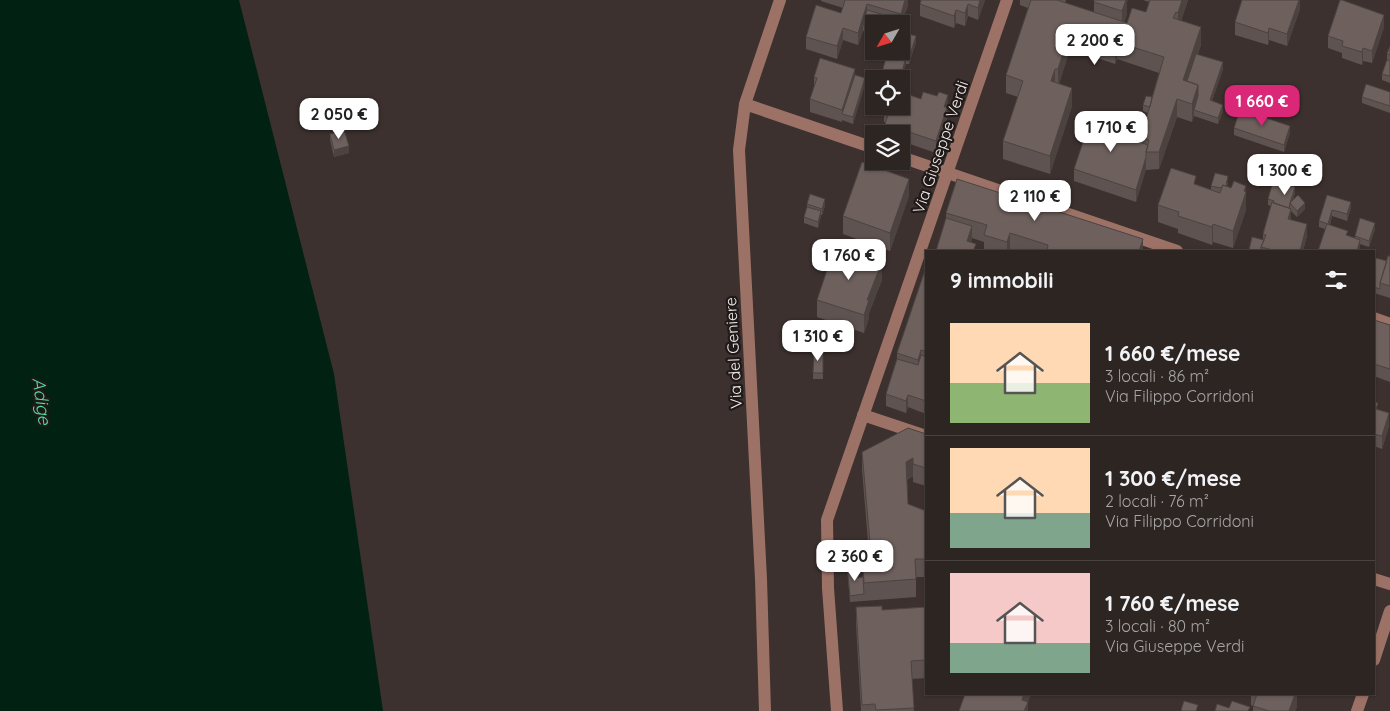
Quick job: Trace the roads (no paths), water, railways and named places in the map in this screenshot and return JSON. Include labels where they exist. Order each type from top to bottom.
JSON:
[{"type":"street","name":"Via del Geniere","points":[[765,711],[761,579],[740,168],[740,135],[745,104],[780,0]]},
{"type":"street","name":"Via Giuseppe Verdi","points":[[837,711],[828,588],[826,520],[1007,0]]},
{"type":"street","points":[[745,104],[865,145]]},
{"type":"street","points":[[910,160],[1174,250]]},
{"type":"street","points":[[1375,318],[1390,324]]},
{"type":"street","points":[[863,416],[925,436]]},
{"type":"street","points":[[1375,579],[1390,584]]},
{"type":"street","points":[[1375,657],[1390,611]]},
{"type":"street","points":[[1357,711],[1363,695]]},
{"type":"water","name":"Adige","points":[[0,0],[239,0],[334,374],[383,711],[0,711]]}]
